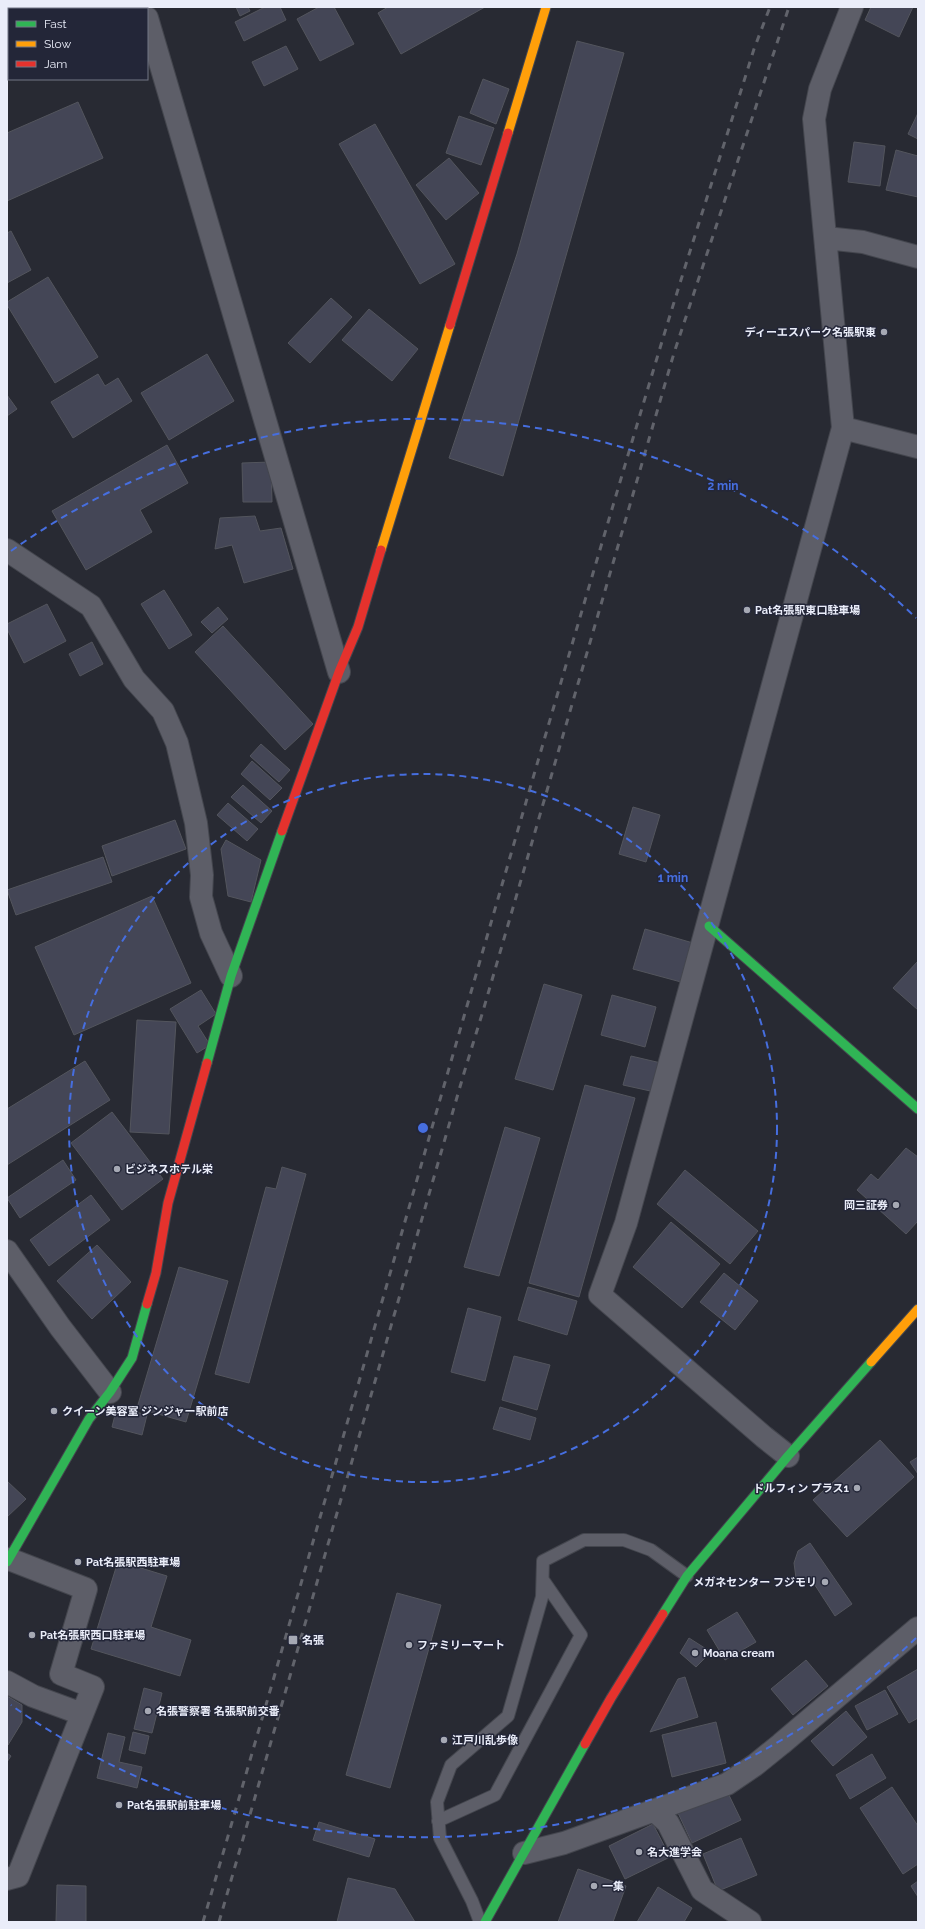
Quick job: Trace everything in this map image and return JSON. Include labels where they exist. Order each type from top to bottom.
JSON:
[{"type":"street","points":[[7,1879],[18,1876],[93,1687],[61,1674],[86,1588],[8,1561],[89,1419],[110,1392],[132,1358],[156,1273],[168,1203],[231,976],[339,672],[358,627],[546,7]]},
{"type":"street","points":[[788,1456],[600,1295],[626,1223],[709,926],[843,428],[814,119],[820,89],[852,7]]},
{"type":"street","points":[[148,21],[339,672]]},
{"type":"street","points":[[826,238],[863,242],[918,257]]},
{"type":"street","points":[[843,428],[918,447]]},
{"type":"street","points":[[7,550],[91,606],[134,679],[163,711],[177,743],[196,823],[202,875],[202,897],[211,933],[231,976]]},
{"type":"street","points":[[709,926],[918,1108]]},
{"type":"street","points":[[7,1251],[60,1326],[110,1392]]},
{"type":"street","points":[[485,1922],[612,1698],[687,1576],[788,1456],[918,1309]]},
{"type":"street","points":[[524,1853],[564,1843],[727,1784],[755,1766],[918,1628]]},
{"type":"street","points":[[7,1682],[33,1696],[82,1714]]},
{"type":"street","points":[[654,1810],[668,1824],[702,1890],[750,1922]]},
{"type":"lane","points":[[480,1922],[472,1901],[440,1838],[437,1802],[451,1766],[508,1716],[542,1597],[543,1562],[584,1540],[624,1540],[651,1550],[687,1576]]},
{"type":"lane","points":[[438,1822],[495,1795],[581,1635],[543,1580]]},
{"type":"building","points":[[59,7],[60,8],[28,8]]},
{"type":"building","points":[[86,7],[130,8],[86,8]]},
{"type":"building","points":[[236,7],[248,7],[250,11],[240,16]]},
{"type":"building","points":[[265,7],[280,7],[286,20],[244,41],[235,22]]},
{"type":"building","points":[[319,7],[334,7],[354,44],[320,61],[297,19]]},
{"type":"building","points":[[388,7],[485,7],[401,54],[378,13]]},
{"type":"building","points":[[871,7],[913,7],[899,37],[865,20]]},
{"type":"building","points":[[7,20],[8,20],[7,74]]},
{"type":"building","points":[[577,41],[624,53],[503,476],[449,458],[517,254]]},
{"type":"building","points":[[286,46],[298,69],[264,86],[252,62]]},
{"type":"building","points":[[483,79],[509,89],[496,124],[470,113]]},
{"type":"building","points":[[78,102],[103,158],[7,201],[7,133]]},
{"type":"building","points":[[918,113],[918,139],[908,134]]},
{"type":"building","points":[[459,116],[494,128],[481,165],[446,153]]},
{"type":"building","points":[[375,124],[455,264],[420,284],[339,144]]},
{"type":"building","points":[[854,142],[885,146],[880,186],[848,182]]},
{"type":"building","points":[[896,150],[918,156],[918,197],[886,190]]},
{"type":"building","points":[[449,158],[479,193],[446,220],[416,185]]},
{"type":"building","points":[[11,231],[31,270],[7,283],[7,233]]},
{"type":"building","points":[[48,277],[98,357],[55,383],[7,305],[7,302]]},
{"type":"building","points":[[331,298],[352,317],[310,363],[288,343]]},
{"type":"building","points":[[369,309],[418,349],[392,381],[342,340]]},
{"type":"building","points":[[207,354],[234,401],[169,440],[141,393]]},
{"type":"building","points":[[98,374],[105,386],[118,378],[132,401],[73,438],[51,402]]},
{"type":"building","points":[[7,395],[17,409],[7,416]]},
{"type":"building","points":[[167,445],[188,483],[140,510],[152,532],[86,570],[52,511]]},
{"type":"building","points":[[271,462],[272,502],[243,502],[242,463]]},
{"type":"building","points":[[255,516],[260,531],[281,528],[293,569],[244,583],[232,545],[215,549],[220,518]]},
{"type":"building","points":[[164,590],[192,635],[169,649],[141,604]]},
{"type":"building","points":[[47,604],[66,641],[24,663],[7,629],[7,624]]},
{"type":"building","points":[[218,607],[228,619],[212,633],[201,622]]},
{"type":"building","points":[[223,626],[313,724],[285,750],[195,652]]},
{"type":"building","points":[[92,642],[103,664],[80,676],[69,654]]},
{"type":"building","points":[[261,744],[290,770],[279,782],[250,756]]},
{"type":"building","points":[[252,761],[282,788],[270,800],[241,774]]},
{"type":"building","points":[[243,785],[272,811],[261,823],[231,797]]},
{"type":"building","points":[[228,803],[258,829],[247,841],[217,815]]},
{"type":"building","points":[[633,807],[660,815],[646,862],[619,854]]},
{"type":"building","points":[[175,820],[186,849],[112,876],[102,846]]},
{"type":"building","points":[[226,840],[261,860],[251,902],[228,896],[221,849]]},
{"type":"building","points":[[103,857],[112,882],[16,915],[7,890]]},
{"type":"building","points":[[152,896],[191,983],[74,1035],[35,947]]},
{"type":"building","points":[[645,929],[693,943],[681,982],[633,969]]},
{"type":"building","points":[[918,961],[918,1010],[893,988]]},
{"type":"building","points":[[544,984],[582,995],[553,1090],[515,1079]]},
{"type":"building","points":[[201,990],[216,1014],[198,1026],[210,1045],[197,1053],[170,1009]]},
{"type":"building","points":[[612,995],[656,1007],[645,1047],[601,1035]]},
{"type":"building","points":[[137,1020],[176,1022],[169,1134],[130,1132]]},
{"type":"building","points":[[631,1056],[661,1063],[655,1092],[623,1085]]},
{"type":"building","points":[[85,1061],[110,1100],[7,1165],[7,1109]]},
{"type":"building","points":[[585,1085],[635,1098],[579,1297],[529,1283]]},
{"type":"building","points":[[112,1112],[163,1179],[122,1210],[71,1143]]},
{"type":"building","points":[[505,1127],[540,1138],[499,1276],[464,1267]]},
{"type":"building","name":"岡三証券","points":[[906,1148],[918,1157],[918,1221],[906,1234],[857,1190],[871,1174],[878,1180]]},
{"type":"building","points":[[63,1160],[76,1180],[20,1218],[7,1198]]},
{"type":"building","points":[[282,1167],[306,1174],[249,1383],[215,1374],[266,1187],[276,1189]]},
{"type":"building","points":[[685,1170],[758,1231],[730,1264],[657,1204]]},
{"type":"building","points":[[91,1195],[110,1220],[49,1266],[30,1240]]},
{"type":"building","points":[[671,1222],[720,1264],[682,1308],[633,1267]]},
{"type":"building","points":[[97,1245],[131,1282],[92,1319],[57,1281]]},
{"type":"building","points":[[179,1267],[228,1281],[186,1422],[137,1408]]},
{"type":"building","points":[[724,1273],[758,1301],[735,1330],[700,1302]]},
{"type":"building","points":[[528,1287],[577,1301],[567,1335],[518,1320]]},
{"type":"building","points":[[468,1308],[501,1317],[485,1381],[451,1372]]},
{"type":"building","points":[[514,1356],[550,1365],[537,1410],[502,1400]]},
{"type":"building","points":[[117,1407],[147,1415],[142,1435],[112,1427]]},
{"type":"building","points":[[500,1407],[536,1418],[530,1440],[493,1429]]},
{"type":"building","points":[[880,1440],[914,1477],[847,1537],[813,1500]]},
{"type":"building","points":[[918,1457],[918,1474],[910,1462]]},
{"type":"building","points":[[7,1481],[26,1499],[7,1517]]},
{"type":"building","name":"メガネセンター フジモリ","points":[[810,1543],[852,1604],[835,1616],[811,1579],[802,1586],[796,1578],[794,1563],[798,1551]]},
{"type":"building","points":[[118,1561],[167,1576],[151,1627],[191,1640],[180,1676],[91,1649]]},
{"type":"building","points":[[397,1593],[441,1605],[390,1788],[346,1775]]},
{"type":"building","points":[[737,1612],[756,1642],[725,1660],[707,1630]]},
{"type":"building","name":"Moana cream","points":[[689,1638],[711,1652],[696,1667],[680,1653]]},
{"type":"building","points":[[806,1660],[828,1686],[793,1715],[771,1689]]},
{"type":"building","points":[[918,1669],[918,1718],[909,1723],[887,1687]]},
{"type":"building","points":[[685,1677],[698,1717],[650,1732],[678,1679]]},
{"type":"building","name":"名張警察署 名張駅前交番","points":[[144,1688],[162,1693],[152,1733],[134,1729]]},
{"type":"building","points":[[885,1690],[898,1714],[867,1730],[855,1706]]},
{"type":"building","points":[[7,1696],[22,1705],[22,1722],[8,1745]]},
{"type":"building","points":[[846,1711],[867,1737],[833,1766],[811,1741]]},
{"type":"building","points":[[716,1722],[726,1763],[672,1777],[662,1735]]},
{"type":"building","points":[[133,1732],[149,1736],[145,1754],[129,1750]]},
{"type":"building","points":[[108,1733],[125,1737],[119,1762],[142,1767],[137,1788],[97,1778]]},
{"type":"building","points":[[7,1753],[11,1756],[7,1762]]},
{"type":"building","points":[[872,1754],[886,1778],[850,1799],[836,1775]]},
{"type":"building","points":[[892,1787],[918,1826],[918,1864],[903,1874],[860,1808]]},
{"type":"building","points":[[727,1791],[741,1820],[692,1843],[678,1813]]},
{"type":"building","points":[[319,1822],[375,1839],[369,1857],[313,1840]]},
{"type":"building","name":"名大進学会","points":[[653,1824],[670,1857],[625,1879],[609,1846]]},
{"type":"building","points":[[741,1838],[757,1875],[718,1891],[703,1854]]},
{"type":"building","points":[[578,1869],[626,1886],[613,1922],[558,1922]]},
{"type":"building","points":[[348,1878],[395,1889],[415,1922],[337,1922]]},
{"type":"building","points":[[918,1881],[918,1897],[911,1886]]},
{"type":"building","points":[[57,1885],[86,1886],[86,1922],[56,1922]]},
{"type":"building","points":[[658,1887],[692,1908],[684,1922],[637,1922]]},
{"type":"railway","points":[[203,1922],[599,553],[681,281],[754,49],[770,7]]},
{"type":"railway","points":[[219,1922],[674,353],[789,7]]},
{"type":"traffic: fast","points":[[207,1063],[231,976],[282,831]]},
{"type":"traffic: fast","points":[[709,926],[918,1109]]},
{"type":"traffic: fast","points":[[7,1562],[89,1419],[110,1392],[132,1358],[147,1304]]},
{"type":"traffic: fast","points":[[663,1614],[687,1576],[788,1456],[871,1362]]},
{"type":"traffic: fast","points":[[485,1922],[585,1744]]},
{"type":"traffic: slow","points":[[508,133],[546,7]]},
{"type":"traffic: slow","points":[[381,550],[450,325]]},
{"type":"traffic: slow","points":[[871,1362],[918,1309]]},
{"type":"traffic: jam","points":[[450,325],[508,133]]},
{"type":"traffic: jam","points":[[282,831],[339,672],[358,627],[381,550]]},
{"type":"traffic: jam","points":[[147,1304],[156,1273],[168,1203],[207,1063]]},
{"type":"traffic: jam","points":[[585,1744],[611,1698],[663,1614]]},
{"type":"place","name":"ディーエスパーク名張駅東","points":[[884,332]]},
{"type":"place","name":"Pat名張駅東口駐車場","points":[[747,610]]},
{"type":"place","name":"ビジネスホテル栄","points":[[117,1169]]},
{"type":"place","name":"岡三証券","points":[[896,1205]]},
{"type":"place","name":"クイーン美容室 ジンジャー駅前店","points":[[54,1411]]},
{"type":"place","name":"ドルフィン プラス1","points":[[857,1488]]},
{"type":"place","name":"Pat名張駅西駐車場","points":[[78,1562]]},
{"type":"place","name":"メガネセンター フジモリ","points":[[825,1582]]},
{"type":"place","name":"Pat名張駅西口駐車場","points":[[32,1635]]},
{"type":"place","name":"名張","points":[[293,1640]]},
{"type":"place","name":"ファミリーマート","points":[[409,1645]]},
{"type":"place","name":"Moana cream","points":[[695,1653]]},
{"type":"place","name":"名張警察署 名張駅前交番","points":[[148,1711]]},
{"type":"place","name":"江戸川乱歩像","points":[[444,1740]]},
{"type":"place","name":"Pat名張駅前駐車場","points":[[119,1805]]},
{"type":"place","name":"名大進学会","points":[[639,1852]]},
{"type":"place","name":"一集","points":[[594,1886]]}]
